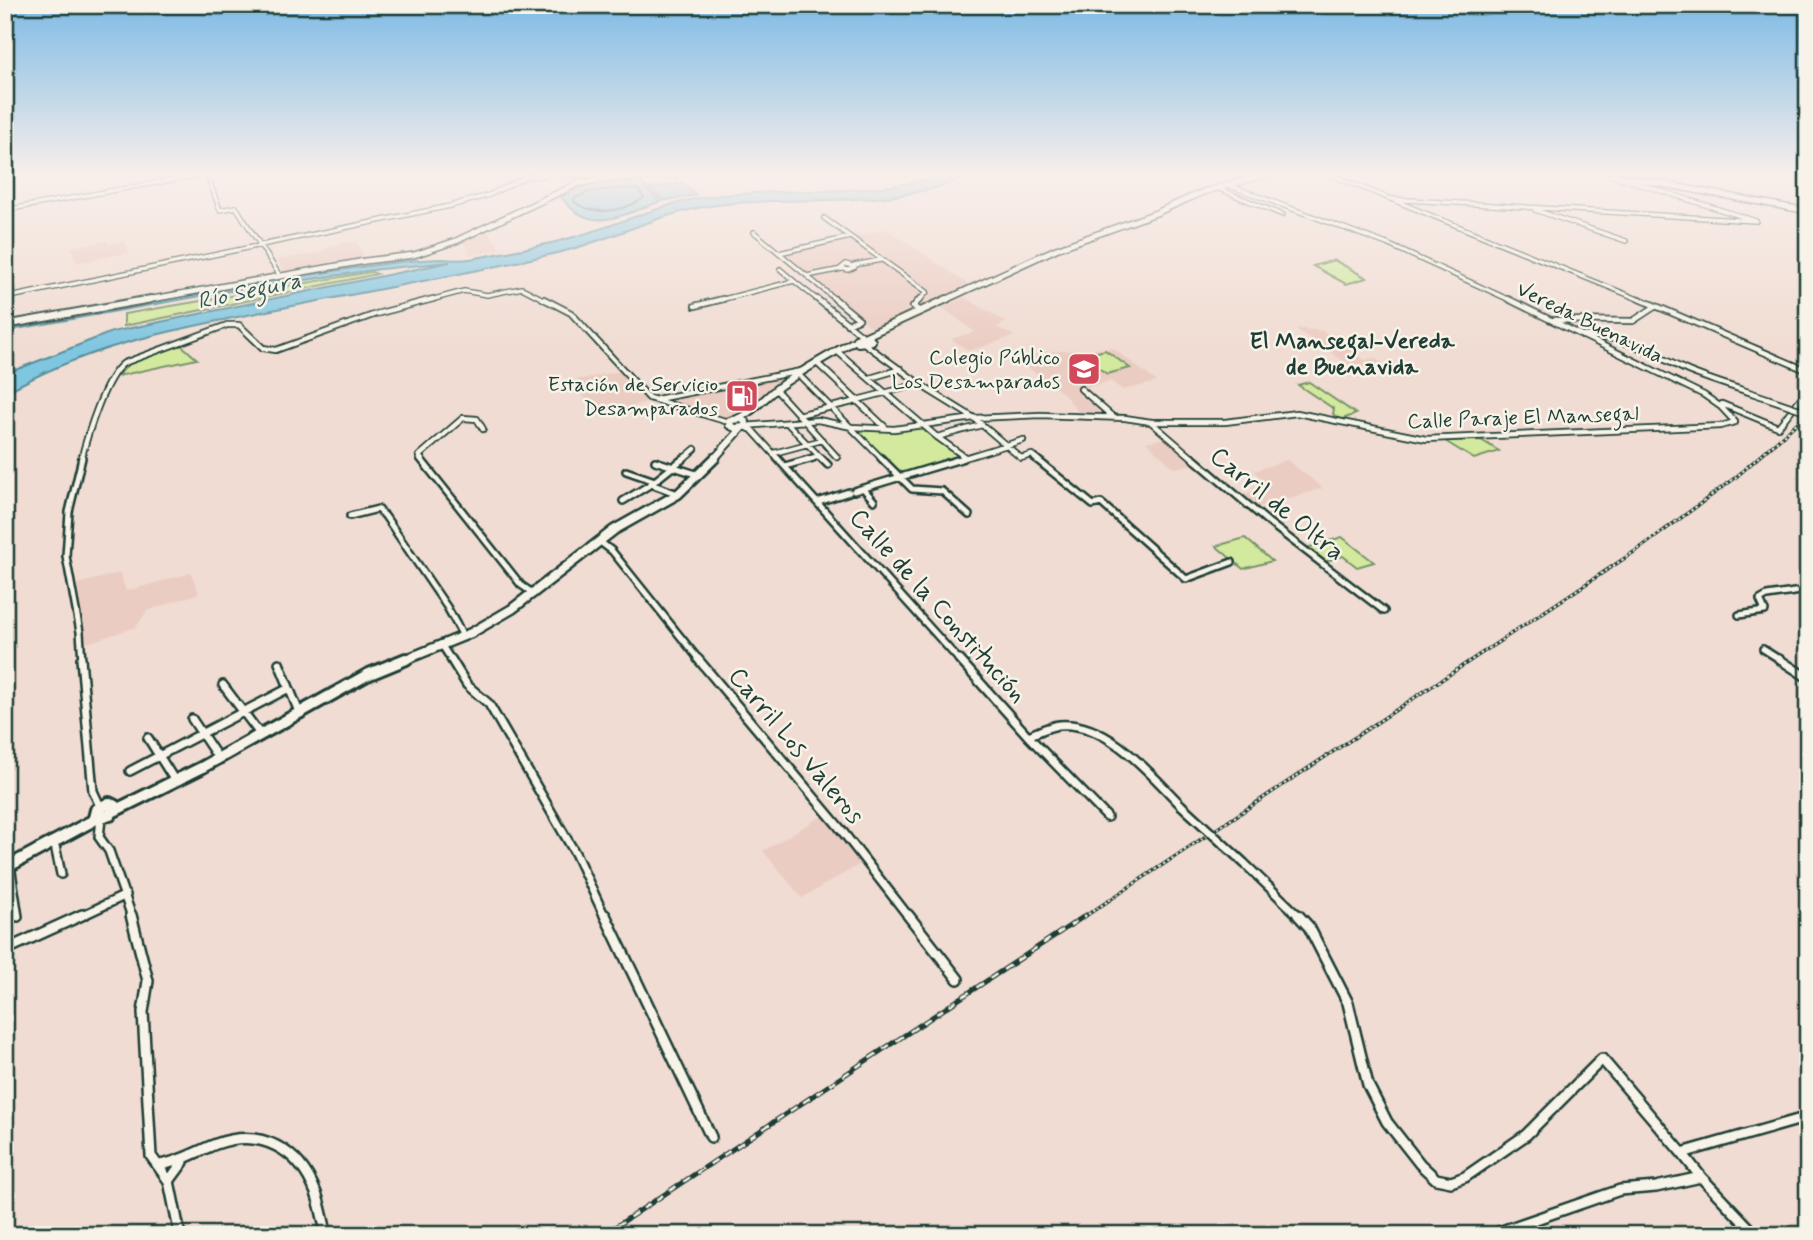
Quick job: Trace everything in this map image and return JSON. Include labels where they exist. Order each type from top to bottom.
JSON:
[{"type":"main road","points":[[5,325],[428,251],[469,233]]},
{"type":"main road","points":[[731,422],[747,415],[795,374],[1056,249],[1099,233]]},
{"type":"main road","points":[[8,867],[104,812],[170,784],[367,674],[463,636],[534,594],[599,541],[678,494],[795,374],[866,341],[920,311],[982,285]]},
{"type":"main road","points":[[731,422],[747,426]]},
{"type":"main road","points":[[731,422],[731,438]]},
{"type":"street","points":[[253,233],[280,276]]},
{"type":"street","points":[[5,298],[320,233]]},
{"type":"street","points":[[755,233],[859,319],[847,324]]},
{"type":"street","points":[[844,233],[929,294],[913,307],[920,311]]},
{"type":"street","name":"Vereda Buenavida","points":[[1356,233],[1494,291],[1714,401]]},
{"type":"street","points":[[1477,233],[1808,371]]},
{"type":"street","points":[[1602,233],[1626,241]]},
{"type":"street","points":[[779,253],[850,237]]},
{"type":"street","points":[[807,276],[842,269],[844,264],[881,260]]},
{"type":"street","points":[[780,269],[919,384],[974,418],[1021,458],[1032,455],[1036,457],[1093,505],[1101,503],[1186,579],[1232,562]]},
{"type":"street","points":[[695,306],[794,281]]},
{"type":"street","points":[[180,1235],[169,1181],[151,1156],[143,1012],[148,981],[126,895],[109,851],[101,844],[99,831],[104,812],[93,791],[83,706],[80,632],[66,556],[69,512],[84,449],[109,382],[118,367],[226,323],[239,325],[260,346],[270,350],[297,344],[376,314],[464,290],[487,295],[522,288],[571,313],[649,398],[731,422]]},
{"type":"street","points":[[1552,320],[1633,321],[1656,306]]},
{"type":"street","points":[[1580,336],[1601,335],[1627,341],[1690,371],[1808,412]]},
{"type":"street","points":[[838,352],[937,437],[965,457]]},
{"type":"street","points":[[817,363],[886,428]]},
{"type":"street","points":[[870,378],[901,369]]},
{"type":"street","points":[[655,400],[795,374],[832,406],[912,489],[942,491],[969,515]]},
{"type":"street","points":[[798,415],[919,384]]},
{"type":"street","points":[[1081,389],[1114,418]]},
{"type":"street","points":[[1714,401],[1775,427],[1793,413],[1794,403],[1808,389]]},
{"type":"street","points":[[777,391],[837,457]]},
{"type":"street","name":"Calle Paraje El Mansegal","points":[[747,426],[822,420],[852,427],[886,428],[974,418],[1040,415],[1151,422],[1225,422],[1297,413],[1426,439],[1733,424],[1734,418],[1714,401]]},
{"type":"street","points":[[483,429],[477,419],[463,418],[419,456],[521,585],[534,594]]},
{"type":"street","name":"Carril de Oltra","points":[[1151,422],[1247,504],[1384,611]]},
{"type":"street","points":[[786,423],[828,465]]},
{"type":"street","points":[[937,437],[982,425]]},
{"type":"street","name":"Calle de la Constitución","points":[[747,426],[1028,736],[1107,817]]},
{"type":"street","points":[[774,453],[822,440]]},
{"type":"street","name":"Calle de la Constitución","points":[[818,502],[1023,440]]},
{"type":"street","points":[[624,501],[653,483],[695,449]]},
{"type":"street","points":[[785,466],[819,456]]},
{"type":"street","points":[[655,461],[699,475]]},
{"type":"street","points":[[626,471],[678,494]]},
{"type":"street","points":[[863,488],[874,501]]},
{"type":"street","points":[[349,516],[373,508],[385,516],[447,607],[463,636]]},
{"type":"street","name":"Carril Los Valeros","points":[[599,541],[612,551],[650,602],[839,827],[958,979]]},
{"type":"street","points":[[1739,615],[1765,611],[1760,600],[1767,596],[1808,590]]},
{"type":"street","points":[[441,644],[467,685],[489,704],[575,853],[711,1136]]},
{"type":"street","points":[[1763,649],[1808,678]]},
{"type":"street","points":[[279,663],[299,712]]},
{"type":"street","points":[[222,685],[260,734]]},
{"type":"street","points":[[130,771],[289,688]]},
{"type":"street","points":[[192,719],[218,758]]},
{"type":"street","name":"Calle de la Constitución","points":[[1028,736],[1059,724],[1079,725],[1095,731],[1128,756],[1290,905],[1309,928],[1348,1003],[1368,1085],[1387,1122],[1420,1164],[1436,1179],[1451,1182],[1465,1177],[1526,1135],[1602,1059],[1682,1153]]},
{"type":"street","points":[[148,738],[159,755],[170,784]]},
{"type":"street","points":[[58,838],[61,874]]},
{"type":"street","points":[[8,867],[18,917]]},
{"type":"street","points":[[5,950],[126,895]]},
{"type":"street","points":[[1756,1235],[1682,1153],[1808,1117]]},
{"type":"street","points":[[160,1165],[184,1160],[218,1143],[242,1138],[262,1138],[276,1143],[289,1152],[316,1192],[327,1235]]},
{"type":"street","points":[[169,1181],[184,1160]]},
{"type":"street","points":[[1490,1235],[1620,1190],[1656,1187],[1701,1177]]},
{"type":"shaded area","points":[[474,233],[489,233],[500,249],[470,255],[461,238]]},
{"type":"shaded area","points":[[870,233],[893,233],[972,287],[874,329],[781,253]]},
{"type":"shaded area","points":[[107,241],[108,244],[126,241],[129,253],[77,263],[71,247]]},
{"type":"shaded area","points":[[356,241],[366,259],[284,273],[277,260],[319,253],[331,246]]},
{"type":"shaded area","points":[[964,297],[1006,322],[997,327],[1014,336],[969,351],[951,339],[975,332],[943,308]]},
{"type":"shaded area","points":[[1294,328],[1323,331],[1365,360],[1374,358],[1386,365],[1356,369]]},
{"type":"shaded area","name":"Colegio Público Los Desamparados","points":[[1113,348],[1157,382],[1123,390],[1110,381],[1081,389],[1106,415],[1079,413],[1064,394],[1018,360],[1046,352]]},
{"type":"shaded area","points":[[621,371],[648,401],[601,418],[571,381]]},
{"type":"shaded area","points":[[783,375],[752,409],[727,420],[663,400]]},
{"type":"shaded area","points":[[1165,438],[1194,464],[1174,468],[1146,442]]},
{"type":"shaded area","points":[[1287,460],[1323,488],[1256,508],[1240,495],[1255,491],[1252,487],[1266,484],[1254,471]]},
{"type":"shaded area","points":[[120,573],[126,591],[191,573],[199,593],[147,611],[136,627],[87,643],[77,584]]},
{"type":"shaded area","points":[[827,813],[867,860],[802,898],[763,851]]},
{"type":"green space","points":[[1334,260],[1367,278],[1346,284],[1313,266]]},
{"type":"green space","points":[[371,272],[377,274],[124,326],[124,314]]},
{"type":"green space","points":[[180,344],[197,359],[118,376],[129,363]]},
{"type":"green space","points":[[1105,350],[1130,368],[1107,374],[1082,356]]},
{"type":"green space","points":[[1309,382],[1356,414],[1340,420],[1333,414],[1334,409],[1298,385]]},
{"type":"green space","points":[[920,428],[959,456],[901,474],[856,429],[891,431]]},
{"type":"green space","points":[[1481,440],[1499,451],[1474,459],[1445,441]]},
{"type":"green space","points":[[1342,537],[1374,562],[1357,567],[1343,556],[1324,562],[1307,548]]},
{"type":"green space","points":[[1245,538],[1272,561],[1243,569],[1216,546]]},
{"type":"water","points":[[587,233],[620,233],[557,253],[202,324],[135,340],[69,362],[5,393],[5,374],[112,332],[450,262],[380,269],[223,292],[5,331],[5,327],[330,272],[407,261],[470,259],[561,241]]},
{"type":"railway","points":[[1084,917],[1643,546],[1735,478],[1808,413]]},
{"type":"railway","points":[[603,1235],[1086,915]]},
{"type":"place","name":"Colegio Público Los Desamparados","points":[[1084,369]]},
{"type":"place","name":"Estación de Servicio Desamparados","points":[[742,396]]},
{"type":"district","name":"El Mansegal-Vereda de Buenavida","points":[[1352,353]]},
{"type":"water label","name":"Río Segura","points":[[249,290]]}]
